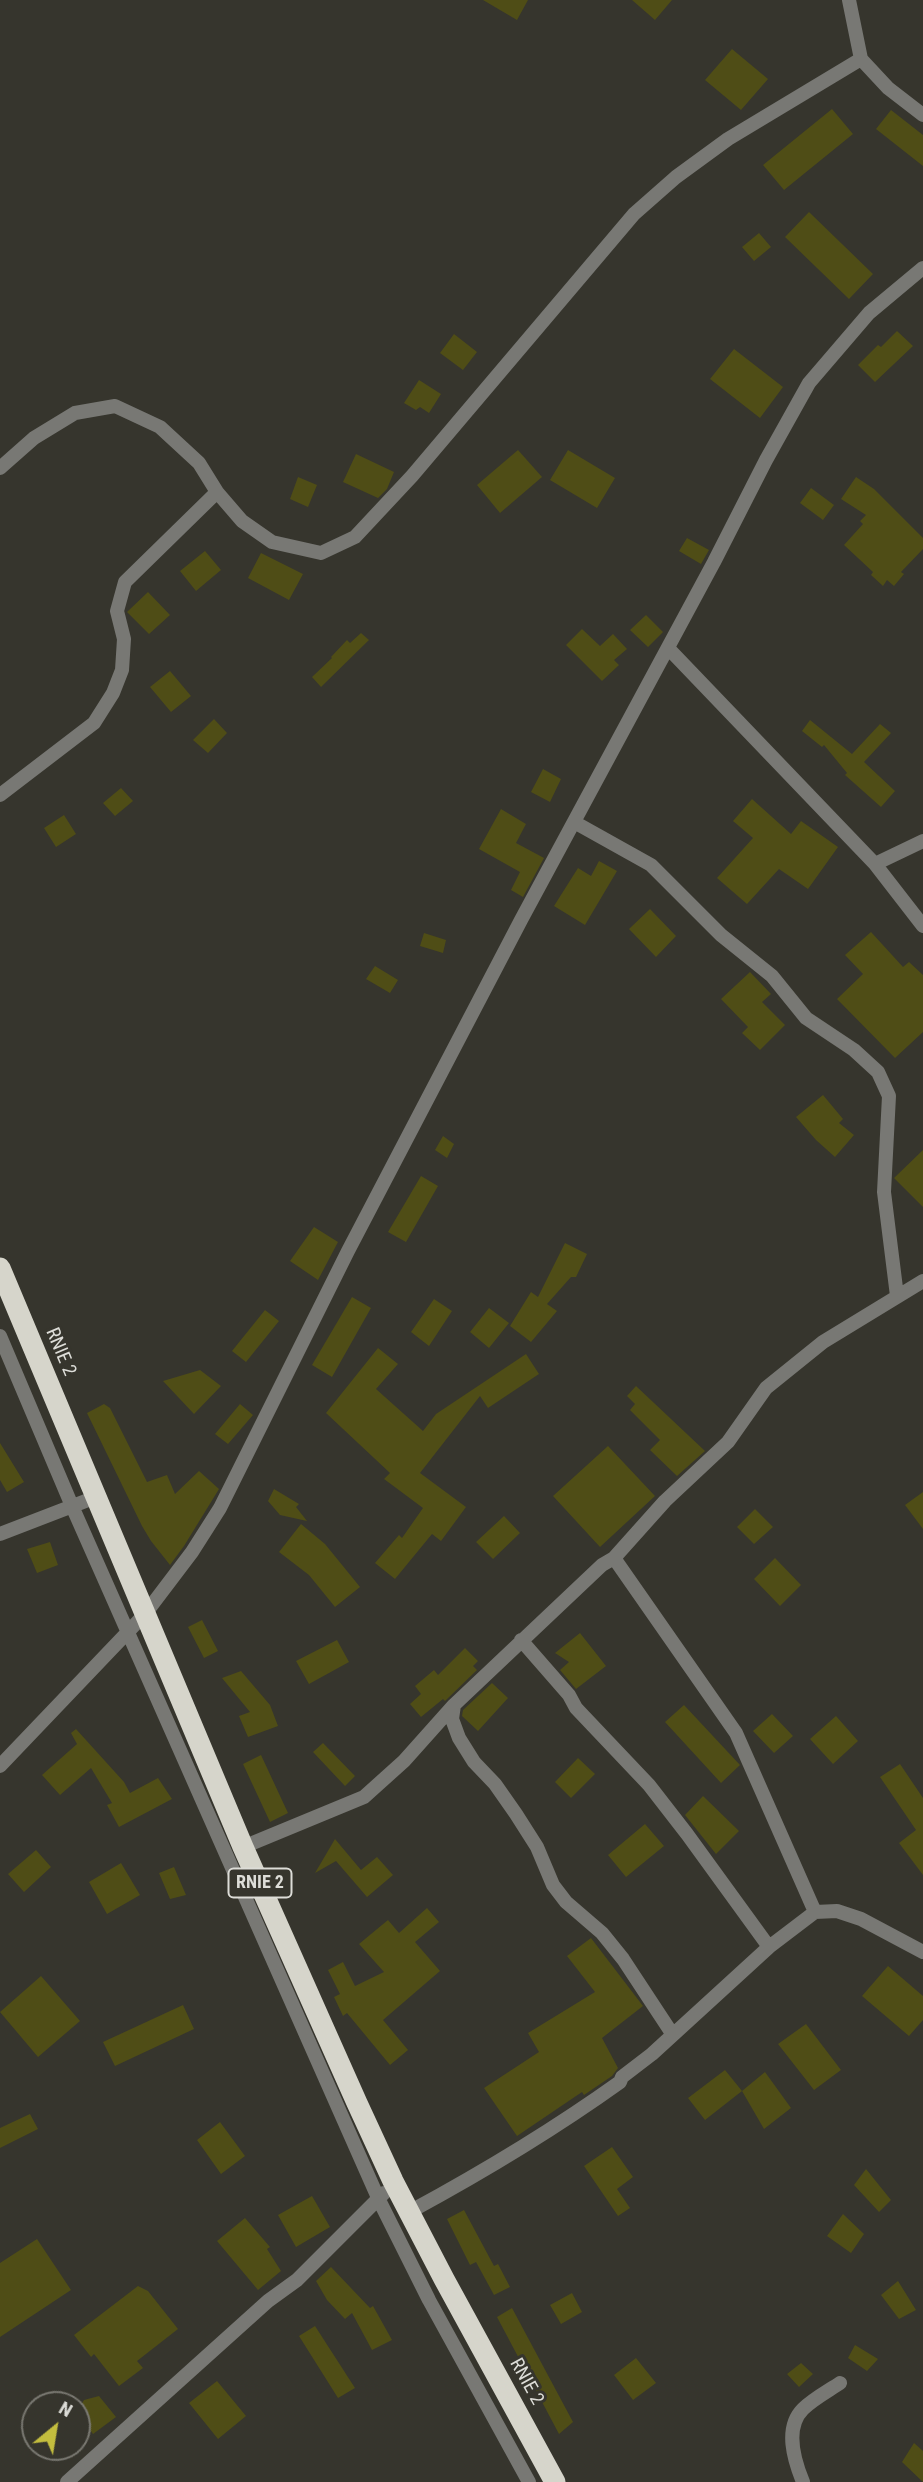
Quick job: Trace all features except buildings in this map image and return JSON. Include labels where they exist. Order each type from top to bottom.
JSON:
[{"type":"highway","name":"RNIE 2","points":[[0,1268],[243,1847],[393,2180],[555,2482]]},
{"type":"street","points":[[849,0],[860,59],[888,88],[923,116]]},
{"type":"street","points":[[0,468],[34,438],[75,412],[115,406],[160,427],[199,463],[217,492],[242,521],[272,542],[321,553],[355,537],[412,476],[634,214],[676,177],[728,139],[860,59]]},
{"type":"street","points":[[0,1766],[145,1614],[192,1552],[220,1508],[241,1471],[348,1251],[765,460],[809,383],[869,313],[923,268]]},
{"type":"street","points":[[0,795],[94,723],[113,693],[122,670],[124,639],[117,611],[125,582],[217,492]]},
{"type":"street","points":[[668,648],[875,864],[923,926]]},
{"type":"street","points":[[574,822],[651,865],[721,935],[772,976],[806,1018],[854,1050],[878,1072],[889,1096],[884,1192],[897,1296]]},
{"type":"street","points":[[875,864],[923,841]]},
{"type":"street","points":[[243,1847],[364,1797],[404,1761],[454,1705],[602,1565],[614,1558],[665,1502],[728,1443],[766,1388],[823,1342],[923,1281]]},
{"type":"street","points":[[0,1336],[72,1506],[379,2200],[429,2300],[529,2482]]},
{"type":"street","points":[[0,1534],[96,1497]]},
{"type":"street","points":[[614,1558],[736,1733],[815,1912]]},
{"type":"street","points":[[521,1640],[553,1675],[576,1708],[649,1785],[769,1947]]},
{"type":"street","points":[[454,1705],[452,1719],[459,1738],[474,1762],[495,1784],[516,1814],[537,1847],[553,1885],[566,1902],[602,1933],[623,1959],[673,2035]]},
{"type":"street","points":[[411,2211],[477,2175],[620,2082],[622,2077],[673,2035],[769,1947],[815,1912],[837,1911],[861,1919],[923,1952]]},
{"type":"street","points":[[67,2482],[268,2301],[297,2280],[379,2200],[393,2180]]},
{"type":"street","points":[[803,2482],[793,2446],[793,2426],[803,2409],[840,2383]]}]
